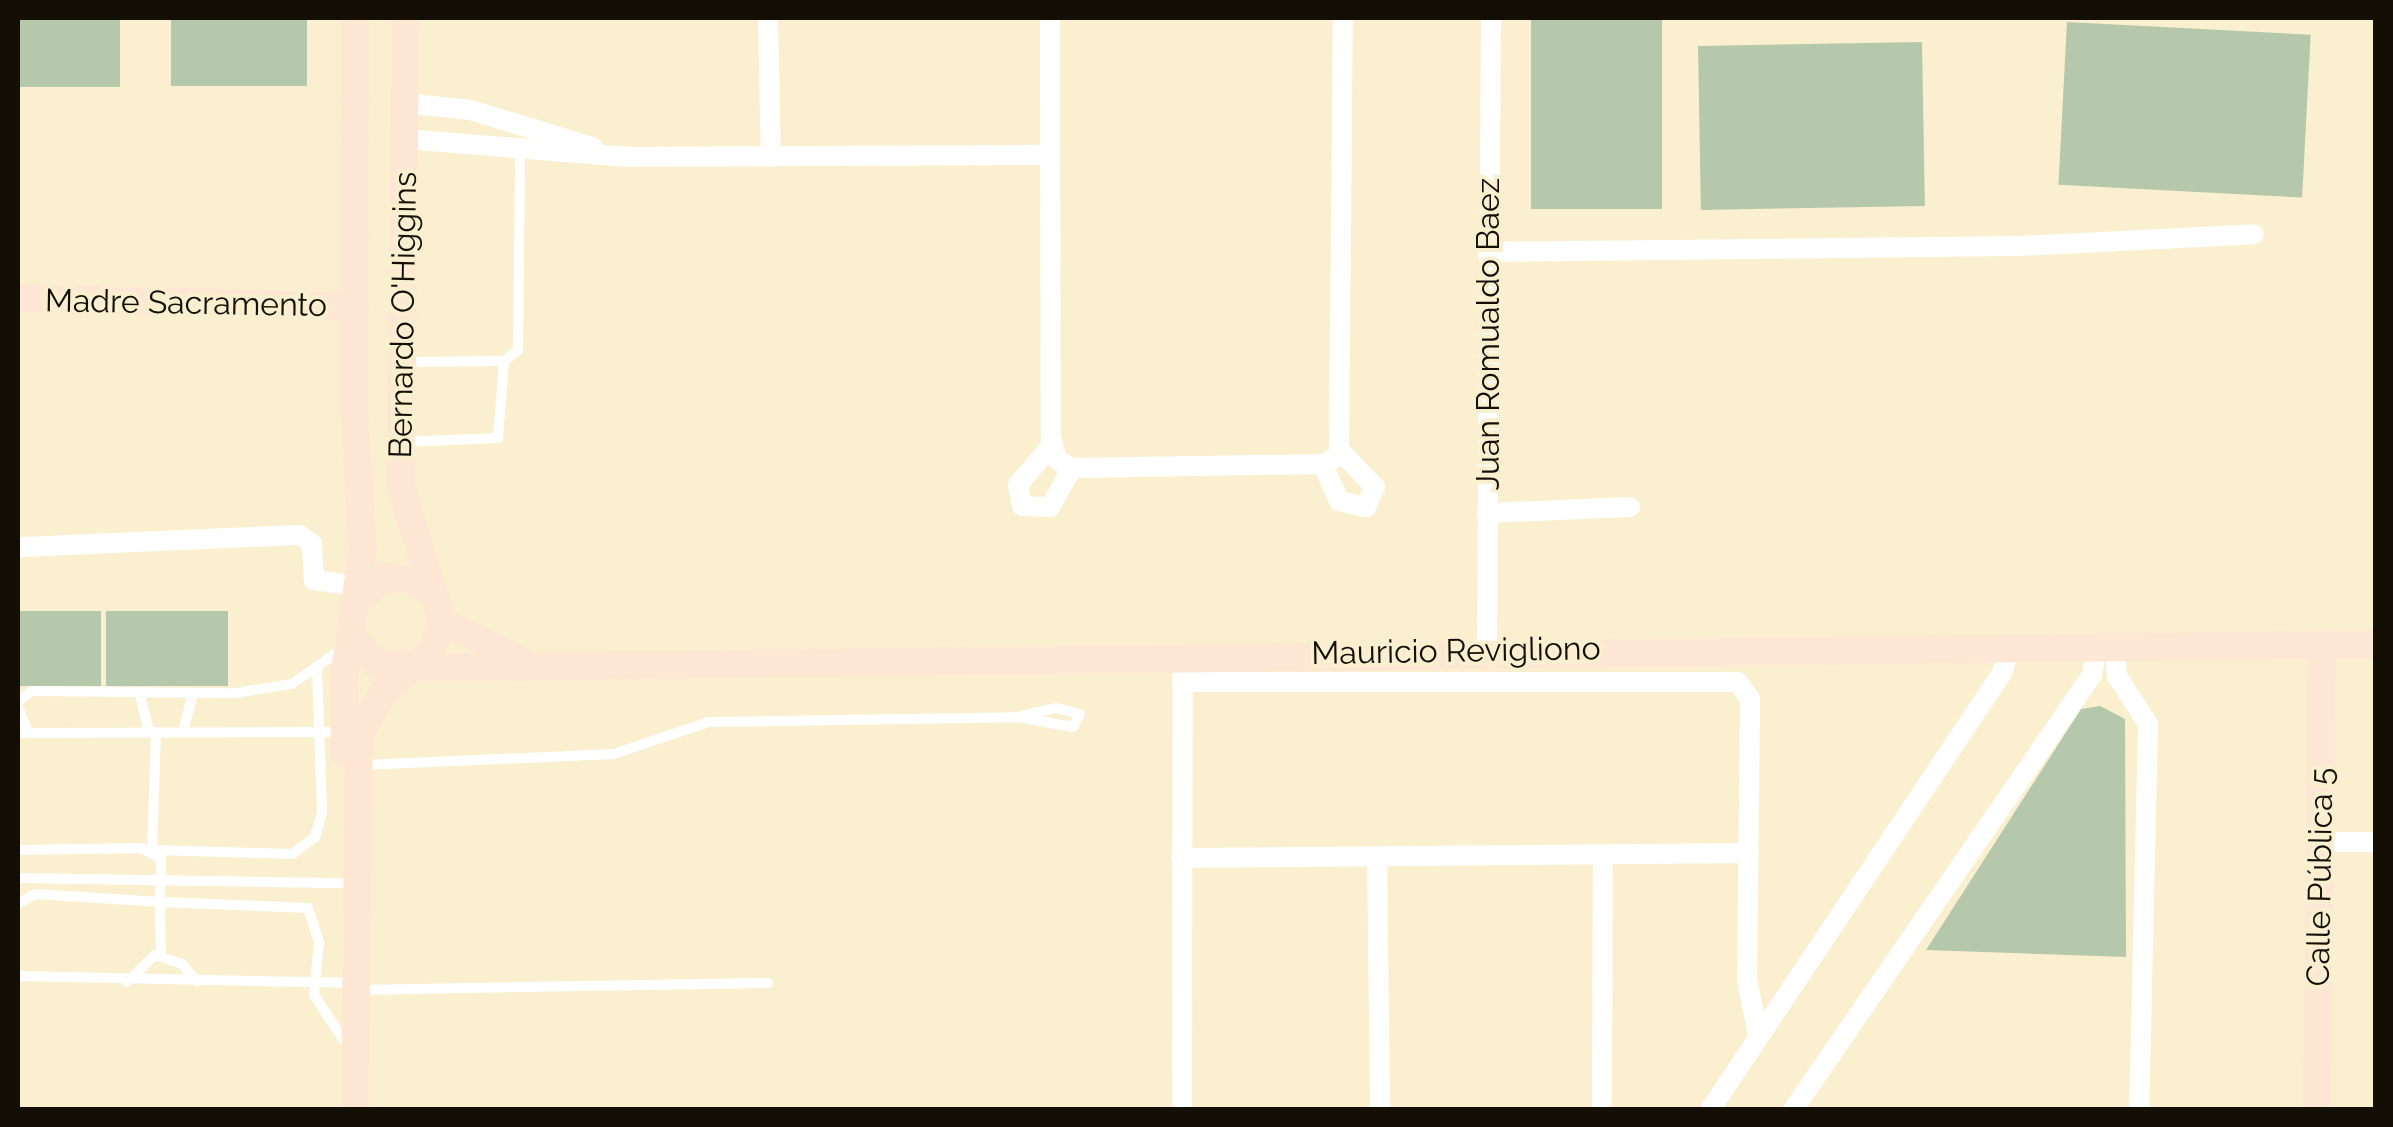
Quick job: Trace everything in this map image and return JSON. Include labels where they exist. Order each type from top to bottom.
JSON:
[{"type":"main road","name":"Bernardo O'Higgins","points":[[345,1110],[340,985],[347,883],[335,732],[356,595],[355,18]]},
{"type":"main road","name":"Bernardo O'Higgins","points":[[355,1110],[340,985],[358,765],[367,715],[412,665],[440,613],[408,529],[401,442],[405,18]]},
{"type":"main road","name":"Madre Sacramento","points":[[18,298],[355,306]]},
{"type":"main road","points":[[356,595],[366,586],[397,576],[418,581],[440,613]]},
{"type":"main road","name":"Mauricio Revigliono","points":[[440,613],[536,668]]},
{"type":"main road","points":[[351,634],[368,658],[412,665]]},
{"type":"main road","name":"Calle Pública 5","points":[[2317,1110],[2322,644]]},
{"type":"main road","name":"Mauricio Revigliono","points":[[412,665],[1183,669],[1487,650],[2376,644]]},
{"type":"street","points":[[768,18],[770,157]]},
{"type":"street","points":[[1050,18],[1052,445],[1072,468]]},
{"type":"street","points":[[1072,468],[1332,458],[1342,18]]},
{"type":"street","name":"Juan Romualdo Baez","points":[[1487,650],[1491,18]]},
{"type":"street","points":[[404,103],[472,110],[628,157]]},
{"type":"street","points":[[404,139],[628,157],[1050,155]]},
{"type":"street","points":[[1488,252],[2020,246],[2254,234]]},
{"type":"street","points":[[1052,445],[1018,485],[1022,506],[1050,507],[1072,468]]},
{"type":"street","points":[[1488,512],[1630,508]]},
{"type":"street","points":[[22,547],[300,535],[312,544],[314,580],[356,595]]},
{"type":"street","points":[[1710,1110],[2002,672],[2010,646]]},
{"type":"street","points":[[1793,1110],[2086,682],[2105,646]]},
{"type":"street","points":[[2105,646],[2148,724],[2138,1110]]},
{"type":"street","points":[[1182,1110],[1183,669],[1738,682],[1750,700],[1747,979],[1758,1035]]},
{"type":"street","points":[[2086,682],[2122,682]]},
{"type":"street","points":[[2321,842],[2376,842]]},
{"type":"street","points":[[1181,858],[1749,853]]},
{"type":"street","points":[[1602,1110],[1603,856]]},
{"type":"street","points":[[1378,857],[1380,1110]]},
{"type":"lane","points":[[402,362],[504,361],[518,350],[520,151]]},
{"type":"lane","points":[[401,442],[498,438],[504,361]]},
{"type":"lane","points":[[335,732],[23,732],[18,704],[32,691],[194,693],[292,684],[318,671],[351,634]]},
{"type":"lane","points":[[18,850],[308,847],[322,812],[335,732],[318,671]]},
{"type":"lane","points":[[183,732],[194,693]]},
{"type":"lane","points":[[140,694],[152,732],[152,850]]},
{"type":"lane","points":[[358,765],[614,754],[709,722],[1017,717],[1074,727],[1080,714],[1056,708],[1017,717]]},
{"type":"lane","points":[[152,850],[162,858],[161,956]]},
{"type":"lane","points":[[18,878],[161,877],[347,883]]},
{"type":"lane","points":[[18,904],[35,894],[308,908],[316,917],[340,985]]},
{"type":"lane","points":[[161,956],[197,982]]},
{"type":"lane","points":[[127,982],[161,956]]},
{"type":"lane","points":[[18,976],[340,985],[768,982]]},
{"type":"green space","points":[[18,18],[120,18],[120,87],[18,87]]},
{"type":"green space","points":[[171,18],[307,18],[307,86],[171,86]]},
{"type":"green space","points":[[1531,18],[1662,18],[1662,209],[1531,209]]},
{"type":"green space","points":[[2067,22],[2311,35],[2302,198],[2058,185]]},
{"type":"green space","points":[[1922,42],[1925,206],[1701,210],[1698,46]]},
{"type":"green space","points":[[18,611],[101,611],[101,686],[18,686]]},
{"type":"green space","points":[[106,611],[228,611],[228,686],[106,686]]},
{"type":"green space","points":[[2100,706],[2125,719],[2126,957],[1926,950],[2081,709]]}]
